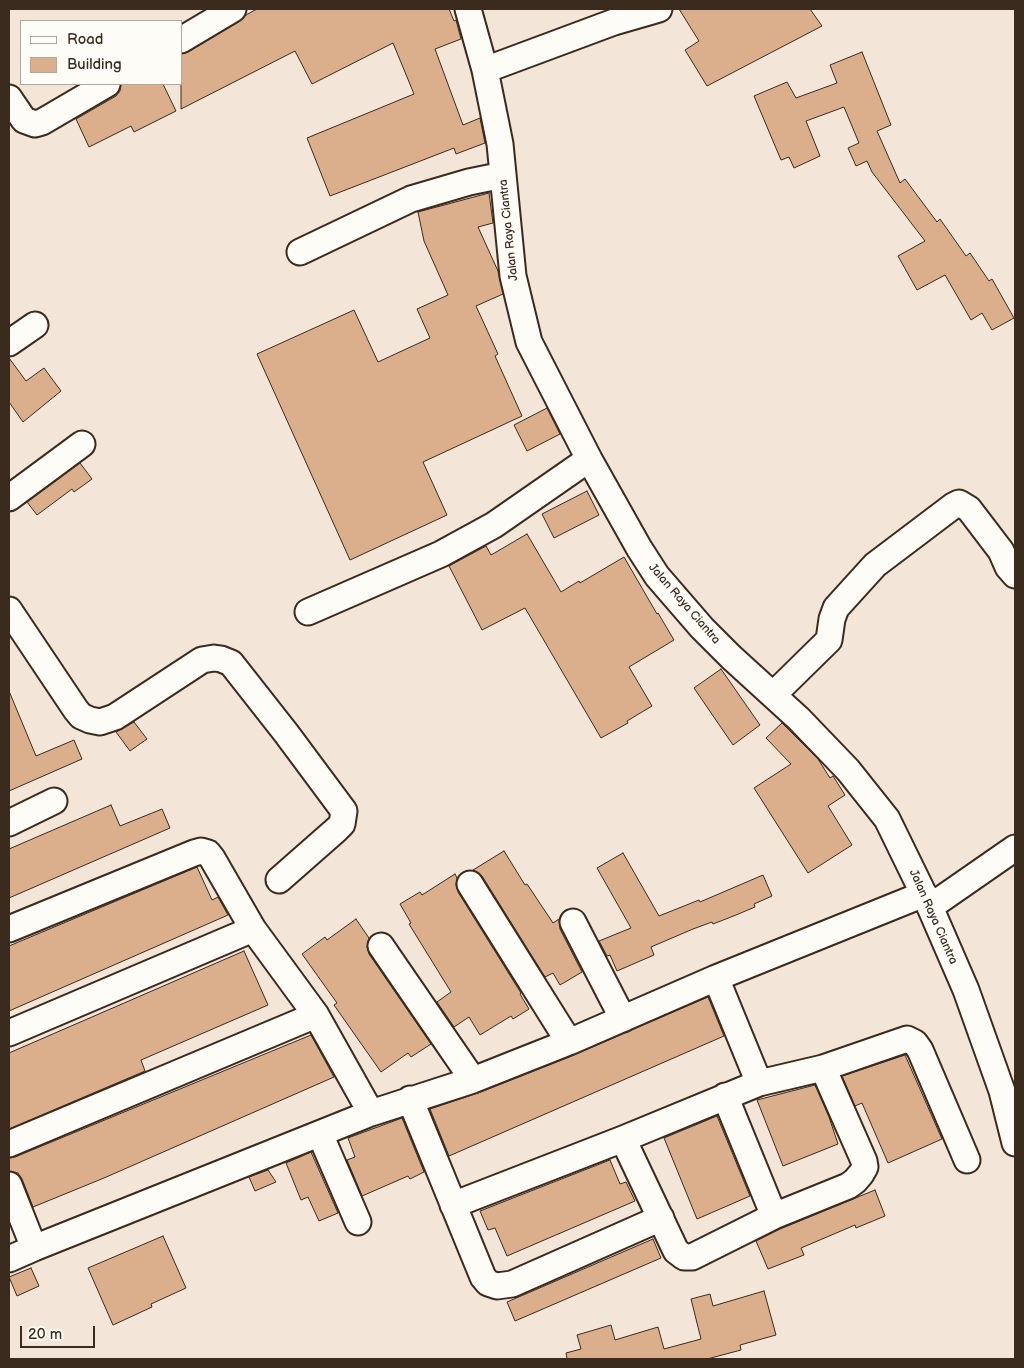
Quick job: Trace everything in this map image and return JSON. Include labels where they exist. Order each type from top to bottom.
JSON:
[{"type":"street","points":[[182,39],[233,9]]},
{"type":"street","name":"Jalan Raya Ciantra","points":[[468,9],[485,70],[500,144],[514,276],[528,342],[589,459],[657,576],[702,628],[799,719],[848,770],[887,818],[927,901],[966,990],[1002,1091],[1015,1143]]},
{"type":"street","points":[[485,70],[614,22],[659,9]]},
{"type":"street","points":[[9,98],[24,120],[35,124],[42,122],[105,85]]},
{"type":"street","points":[[300,252],[411,200],[469,182],[503,175]]},
{"type":"street","points":[[9,343],[35,325]]},
{"type":"street","points":[[9,498],[82,444]]},
{"type":"street","points":[[308,612],[448,550],[494,525],[589,459]]},
{"type":"street","points":[[773,695],[829,640],[832,619],[836,608],[875,565],[953,506],[959,504],[969,509],[1001,551],[1008,567],[1015,574]]},
{"type":"street","points":[[9,610],[76,710],[81,716],[90,720],[100,722],[115,717],[202,660],[214,658],[231,663],[344,811],[342,824],[279,880]]},
{"type":"street","points":[[9,823],[54,801]]},
{"type":"street","points":[[9,1259],[371,1113],[473,1080],[569,1042],[716,978],[927,901],[1015,848]]},
{"type":"street","points":[[9,929],[201,851],[208,854],[252,929],[316,1015],[371,1113]]},
{"type":"street","points":[[470,884],[569,1042]]},
{"type":"street","points":[[573,922],[623,1019]]},
{"type":"street","points":[[9,1034],[252,929]]},
{"type":"street","points":[[381,946],[473,1080]]},
{"type":"street","points":[[716,978],[759,1083]]},
{"type":"street","points":[[9,1144],[316,1015]]},
{"type":"street","points":[[453,1205],[623,1140],[759,1083],[823,1068],[907,1039],[911,1040],[920,1050],[966,1160]]},
{"type":"street","points":[[623,1140],[676,1252],[684,1257],[692,1257],[774,1216],[848,1186],[855,1181],[864,1167],[864,1161],[823,1068]]},
{"type":"street","points":[[725,1096],[774,1216]]},
{"type":"street","points":[[410,1100],[483,1277],[488,1283],[497,1286],[512,1284],[661,1218]]},
{"type":"street","points":[[320,1134],[358,1222]]},
{"type":"street","points":[[9,1185],[34,1248]]},
{"type":"building","points":[[257,9],[449,9],[454,21],[456,20],[461,39],[435,49],[463,125],[480,118],[485,143],[456,154],[454,148],[330,196],[307,138],[414,94],[393,43],[312,84],[295,51],[181,109],[182,54],[240,21]]},
{"type":"building","points":[[679,9],[810,9],[822,26],[707,86],[685,50],[699,41]]},
{"type":"building","points":[[862,52],[891,125],[877,131],[900,183],[905,179],[937,222],[940,219],[966,256],[970,253],[989,281],[992,279],[1014,318],[992,330],[982,313],[971,320],[945,275],[917,290],[898,256],[925,241],[872,172],[867,161],[856,166],[848,148],[859,143],[844,107],[806,121],[820,156],[794,168],[789,157],[781,160],[754,96],[787,82],[796,98],[837,83],[830,65]]},
{"type":"building","points":[[121,85],[163,85],[176,111],[134,132],[131,126],[89,147],[76,119],[116,96],[120,91]]},
{"type":"building","points":[[489,193],[493,223],[478,227],[498,271],[503,294],[476,306],[498,354],[495,356],[522,416],[423,462],[447,515],[350,560],[257,354],[354,310],[378,362],[430,338],[417,309],[448,295],[424,241],[418,212]]},
{"type":"building","points":[[9,358],[26,381],[44,368],[61,391],[23,422],[9,402]]},
{"type":"building","points":[[547,408],[560,434],[527,451],[514,425]]},
{"type":"building","points":[[80,463],[92,479],[74,492],[72,489],[37,515],[27,502]]},
{"type":"building","points":[[587,491],[599,515],[554,538],[542,514]]},
{"type":"building","points":[[527,534],[561,592],[624,557],[674,640],[629,667],[652,706],[627,721],[628,723],[601,738],[525,608],[482,630],[449,566],[486,546],[491,555]]},
{"type":"building","points":[[721,669],[760,725],[733,745],[694,688]]},
{"type":"building","points":[[9,691],[36,756],[74,740],[82,759],[9,791]]},
{"type":"building","points":[[134,722],[147,739],[130,751],[116,732]]},
{"type":"building","points":[[782,723],[818,759],[830,778],[833,776],[845,795],[828,806],[852,845],[808,873],[754,788],[791,764],[766,738]]},
{"type":"building","points":[[111,805],[120,826],[162,809],[170,828],[9,898],[9,849]]},
{"type":"building","points":[[504,851],[525,885],[527,884],[553,923],[559,919],[560,929],[582,972],[560,985],[553,973],[545,977],[482,876],[473,870]]},
{"type":"building","points":[[623,853],[659,916],[699,900],[700,902],[763,875],[772,896],[754,904],[755,907],[713,924],[712,922],[693,929],[651,947],[654,955],[617,971],[610,955],[607,956],[599,941],[631,928],[597,868]]},
{"type":"building","points":[[197,867],[212,900],[218,897],[228,915],[9,1011],[9,946]]},
{"type":"building","points":[[455,874],[458,892],[529,1009],[513,1019],[511,1016],[480,1035],[469,1017],[454,1027],[437,1002],[451,992],[409,924],[411,923],[400,904],[420,892],[422,895]]},
{"type":"building","points":[[356,919],[369,938],[367,947],[369,954],[431,1044],[411,1057],[408,1053],[381,1072],[334,1005],[337,1003],[302,954],[325,937],[327,940]]},
{"type":"building","points":[[244,951],[268,1005],[141,1060],[145,1071],[9,1129],[9,1053]]},
{"type":"building","points":[[708,997],[724,1036],[449,1156],[430,1109],[478,1093],[574,1055]]},
{"type":"building","points":[[311,1035],[334,1077],[104,1178],[33,1207],[18,1173],[9,1171],[9,1158]]},
{"type":"building","points":[[905,1055],[942,1139],[888,1163],[862,1103],[855,1106],[842,1076]]},
{"type":"building","points":[[815,1085],[838,1144],[783,1166],[757,1100]]},
{"type":"building","points":[[717,1116],[750,1196],[697,1219],[664,1138]]},
{"type":"building","points":[[402,1118],[424,1172],[410,1179],[408,1176],[362,1196],[347,1160],[355,1157],[348,1138]]},
{"type":"building","points":[[311,1152],[338,1213],[319,1221],[308,1197],[301,1200],[286,1163]]},
{"type":"building","points":[[610,1160],[620,1184],[626,1182],[635,1201],[507,1256],[495,1228],[488,1230],[480,1211]]},
{"type":"building","points":[[268,1170],[276,1182],[255,1191],[249,1177]]},
{"type":"building","points":[[875,1190],[885,1216],[856,1228],[855,1225],[801,1248],[804,1255],[768,1269],[756,1241],[780,1229]]},
{"type":"building","points":[[163,1236],[186,1288],[151,1304],[152,1307],[113,1325],[88,1268]]},
{"type":"building","points":[[653,1239],[661,1258],[515,1321],[507,1302]]},
{"type":"building","points":[[31,1268],[39,1286],[17,1296],[9,1277]]},
{"type":"building","points":[[764,1291],[776,1335],[740,1345],[741,1350],[707,1359],[567,1359],[566,1353],[581,1349],[577,1335],[611,1325],[615,1340],[658,1327],[664,1349],[701,1339],[691,1299],[710,1294],[713,1306]]}]
